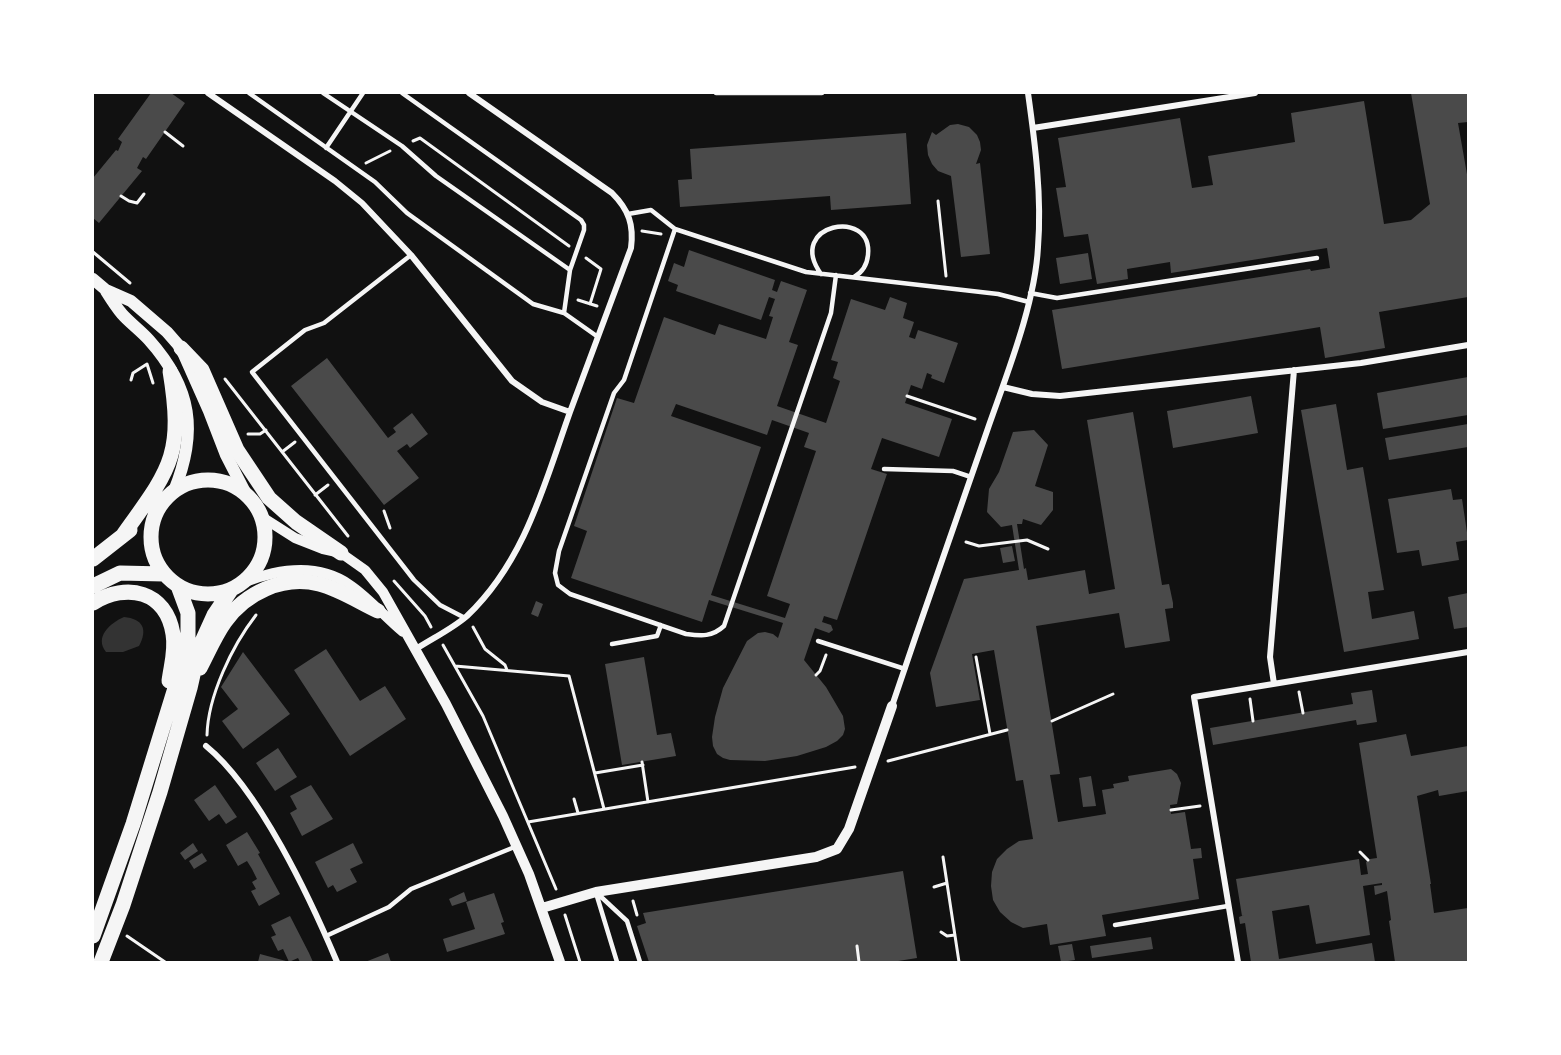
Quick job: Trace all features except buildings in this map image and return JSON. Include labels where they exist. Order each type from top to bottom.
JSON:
[{"type":"main road","points":[[93,279],[106,290],[131,301],[167,332],[202,370],[237,450],[269,498],[296,522],[341,553]]},
{"type":"main road","points":[[106,290],[121,313],[151,342],[183,390],[188,420],[183,466],[174,491]]},
{"type":"main road","points":[[181,348],[226,455],[246,494]]},
{"type":"main road","points":[[170,371],[177,420],[174,445],[153,506],[151,530],[155,560],[164,574],[178,586],[194,592],[208,594],[237,586]]},
{"type":"main road","points":[[93,559],[123,535],[153,506],[189,483],[209,480],[231,484],[256,504],[266,533],[264,552],[258,566],[237,586],[206,629],[148,829],[100,962]]},
{"type":"main road","points":[[93,586],[120,573],[164,574]]},
{"type":"main road","points":[[190,688],[226,621],[241,604],[270,586],[299,582],[321,584],[378,611]]},
{"type":"main road","points":[[110,962],[93,938],[136,814],[189,639],[188,614],[178,586]]},
{"type":"main road","points":[[93,603],[113,594],[131,592],[149,597],[162,607],[170,623],[174,644],[166,711]]},
{"type":"street","points":[[208,93],[335,181],[362,203],[411,255],[512,381],[542,402],[570,412]]},
{"type":"street","points":[[416,649],[465,618],[494,587],[513,558],[534,513],[631,248],[632,224],[621,202],[612,193],[469,93]]},
{"type":"street","points":[[542,908],[596,892],[816,857],[837,849],[849,829],[1003,387],[1029,302],[1038,248],[1038,210],[1033,128],[1028,93]]},
{"type":"street","points":[[1033,128],[1255,93]]},
{"type":"street","points":[[1003,387],[1032,394],[1060,396],[1360,363],[1468,345]]},
{"type":"street","points":[[1274,684],[1270,657],[1294,370]]},
{"type":"street","points":[[262,517],[295,538],[341,553],[370,574],[383,592],[481,771],[517,846],[542,908],[560,962]]},
{"type":"street","points":[[237,586],[279,571],[313,570],[328,574],[350,585],[407,636]]},
{"type":"street","points":[[1238,962],[1194,697],[1468,652]]},
{"type":"street","points":[[206,746],[228,766],[266,821],[302,886],[337,962]]},
{"type":"lane","points":[[249,93],[375,182],[407,213],[533,304],[564,313],[598,337]]},
{"type":"lane","points":[[323,93],[402,146],[436,176],[570,270]]},
{"type":"lane","points":[[326,148],[363,93]]},
{"type":"lane","points":[[402,93],[581,220],[584,230],[570,270],[564,313]]},
{"type":"lane","points":[[716,93],[822,93]]},
{"type":"lane","points":[[628,214],[651,210],[675,229],[806,272],[998,294],[1029,302]]},
{"type":"lane","points":[[821,273],[815,266],[812,255],[813,246],[821,233],[830,227],[841,225],[851,227],[867,242],[869,252],[867,264],[861,273],[854,277]]},
{"type":"lane","points":[[675,229],[624,380],[614,393],[560,551],[555,573],[558,585],[570,594],[686,634],[702,636],[716,633],[724,626],[831,313],[836,275]]},
{"type":"lane","points":[[411,255],[324,323],[305,330],[252,372],[414,580],[440,605],[465,618]]},
{"type":"lane","points":[[1030,293],[1057,298],[1317,258]]},
{"type":"lane","points":[[884,469],[952,471],[971,477]]},
{"type":"lane","points":[[612,644],[657,636],[661,625]]},
{"type":"lane","points":[[818,641],[905,669]]},
{"type":"lane","points":[[326,936],[389,907],[411,890],[517,846]]},
{"type":"lane","points":[[596,892],[617,962]]},
{"type":"lane","points":[[596,892],[627,921],[640,962]]},
{"type":"lane","points":[[1115,925],[1228,906]]},
{"type":"path","points":[[165,132],[183,146]]},
{"type":"path","points":[[121,196],[137,203],[144,194]]},
{"type":"path","points":[[938,201],[947,288]]},
{"type":"path","points":[[641,231],[661,234]]},
{"type":"path","points":[[131,380],[133,373],[147,364]]},
{"type":"path","points":[[907,396],[975,419]]},
{"type":"path","points":[[243,431],[253,435],[266,430]]},
{"type":"path","points":[[384,511],[392,535]]},
{"type":"path","points":[[966,542],[979,546],[1026,540],[1048,549]]},
{"type":"path","points":[[206,746],[207,723],[223,673],[257,614]]},
{"type":"path","points":[[472,627],[485,649],[506,665],[507,670]]},
{"type":"path","points":[[816,675],[820,671],[829,644]]},
{"type":"path","points":[[976,657],[990,734]]},
{"type":"path","points":[[455,666],[568,676],[604,809]]},
{"type":"path","points":[[1299,690],[1303,712]]},
{"type":"path","points":[[1052,721],[1113,694]]},
{"type":"path","points":[[1250,698],[1253,721]]},
{"type":"path","points":[[887,762],[1007,730]]},
{"type":"path","points":[[595,773],[642,764],[648,802]]},
{"type":"path","points":[[844,769],[846,764]]},
{"type":"path","points":[[528,822],[857,767]]},
{"type":"path","points":[[574,799],[578,813]]},
{"type":"path","points":[[1171,810],[1202,805]]},
{"type":"path","points":[[1360,852],[1368,860]]},
{"type":"path","points":[[943,857],[959,962]]},
{"type":"path","points":[[553,880],[558,879]]},
{"type":"path","points":[[934,887],[947,883]]},
{"type":"path","points":[[941,932],[947,936],[955,935]]},
{"type":"path","points":[[125,935],[165,962]]},
{"type":"path","points":[[857,946],[859,962]]},
{"type":"shaded area","points":[[124,617],[136,620],[142,626],[143,635],[139,646],[123,652],[106,652],[102,641],[105,631]]}]
